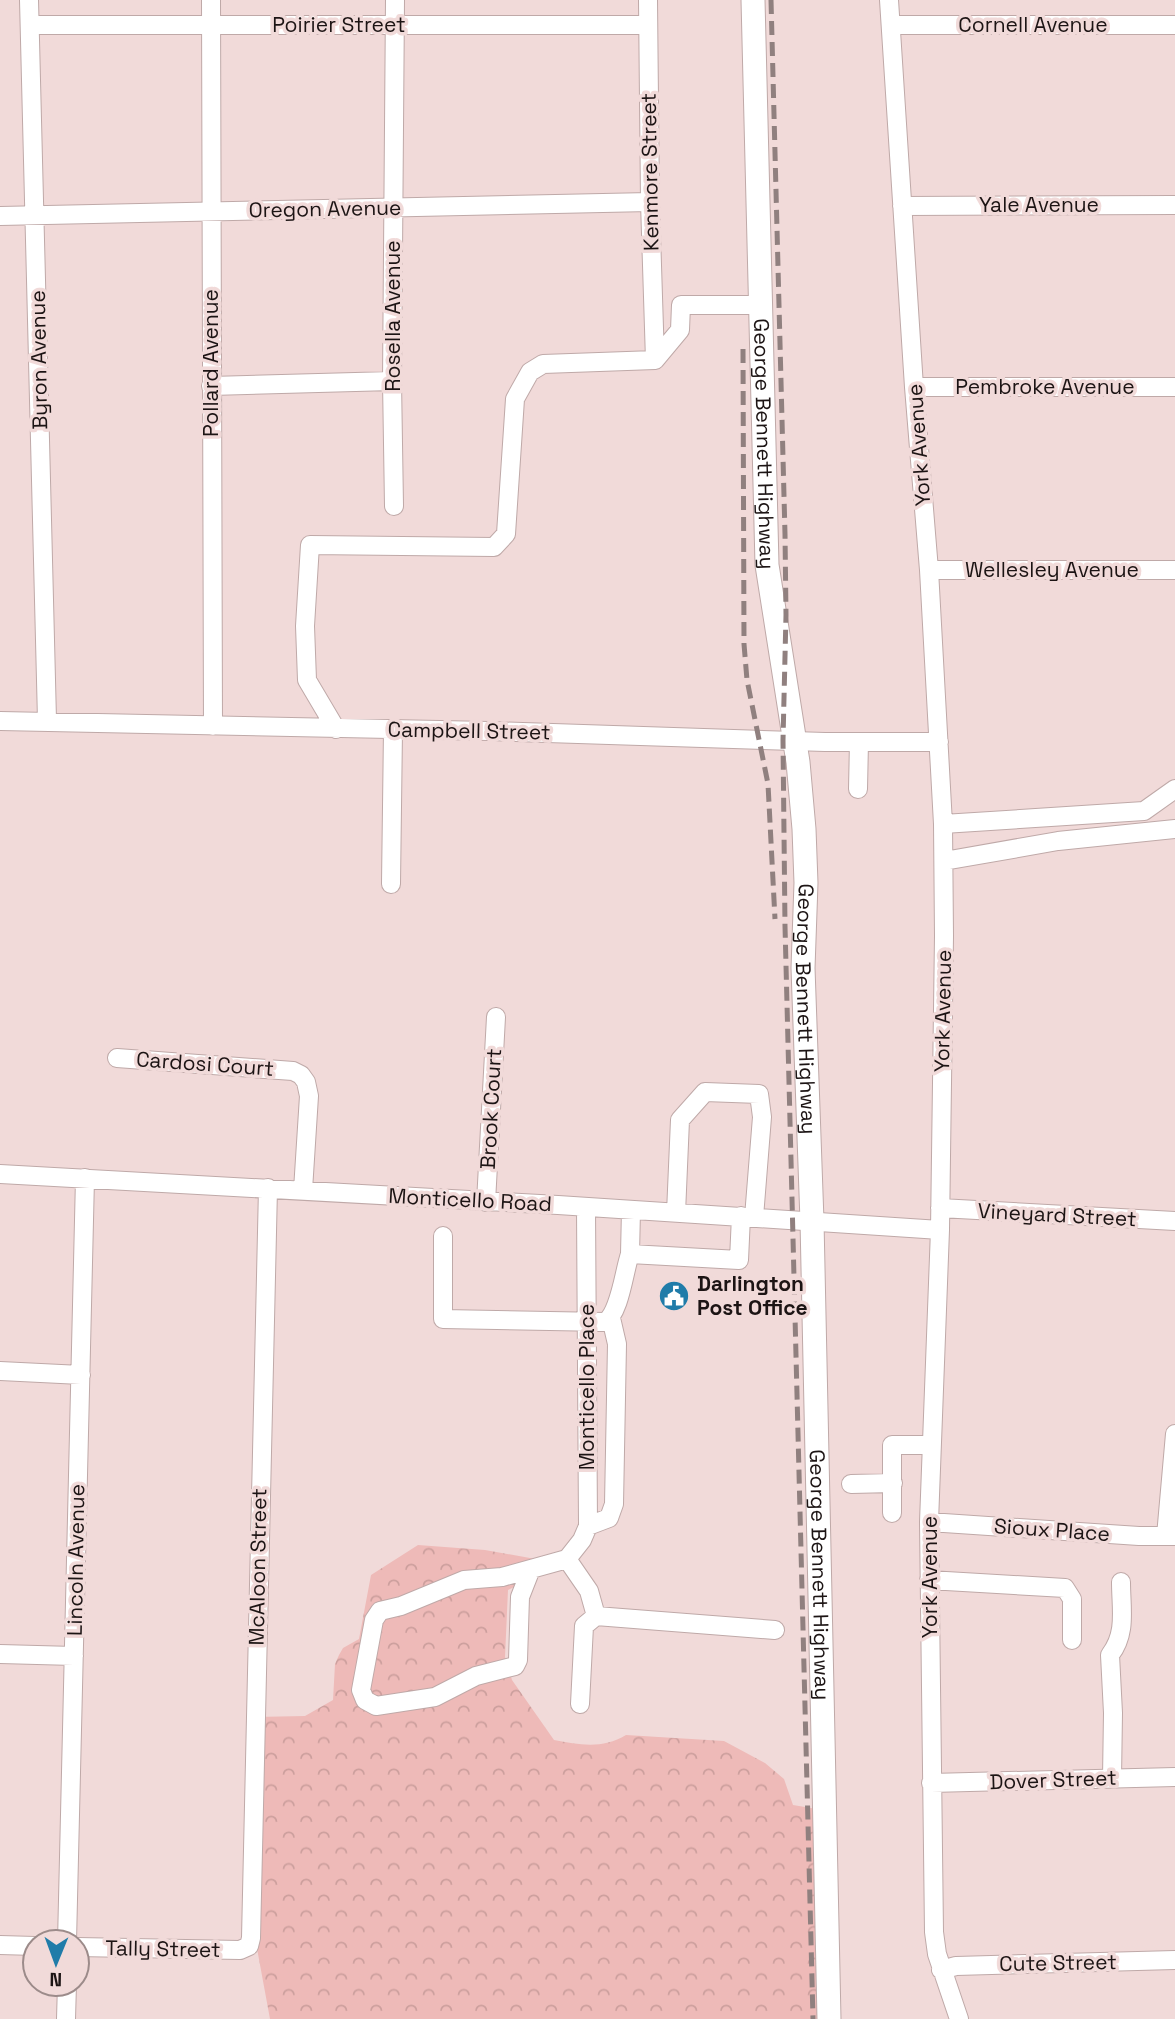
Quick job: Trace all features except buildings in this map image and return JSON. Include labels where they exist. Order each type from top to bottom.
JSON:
[{"type":"main road","name":"George Bennett Highway","points":[[753,0],[767,565],[795,740],[805,856],[803,968],[812,1221],[829,2019]]},
{"type":"street","name":"Byron Avenue","points":[[29,0],[47,720]]},
{"type":"street","name":"Pollard Avenue","points":[[211,0],[213,726]]},
{"type":"street","name":"Rosella Avenue","points":[[394,506],[392,381],[396,0]]},
{"type":"street","name":"Kenmore Street","points":[[648,0],[655,352]]},
{"type":"street","name":"York Avenue","points":[[890,0],[914,387],[929,570],[943,824],[940,1230],[929,1522],[931,1783],[934,1932],[942,1970],[959,2019]]},
{"type":"street","name":"Poirier Street","points":[[30,25],[649,25]]},
{"type":"street","name":"Cornell Avenue","points":[[891,25],[1175,25]]},
{"type":"street","name":"Oregon Avenue","points":[[0,216],[650,202]]},
{"type":"street","name":"Yale Avenue","points":[[902,206],[1175,205]]},
{"type":"street","points":[[336,729],[307,680],[305,626],[310,545],[494,547],[506,534],[515,399],[530,372],[543,364],[655,352],[680,330],[681,305],[760,305]]},
{"type":"street","points":[[211,386],[392,381]]},
{"type":"street","name":"Pembroke Avenue","points":[[914,387],[1175,387]]},
{"type":"street","name":"Wellesley Avenue","points":[[929,570],[1175,570]]},
{"type":"street","name":"Campbell Street","points":[[0,721],[503,731],[859,742],[939,741]]},
{"type":"street","points":[[391,884],[393,730]]},
{"type":"street","points":[[858,789],[859,742]]},
{"type":"street","points":[[943,824],[1144,811],[1175,789]]},
{"type":"street","points":[[944,862],[1058,841],[1175,829]]},
{"type":"street","name":"Brook Court","points":[[486,1202],[496,1017]]},
{"type":"street","name":"Cardosi Court","points":[[117,1058],[293,1071],[301,1075],[309,1096],[303,1190]]},
{"type":"street","points":[[630,1254],[739,1260],[762,1117],[759,1094],[705,1092],[680,1120],[676,1213]]},
{"type":"street","name":"Monticello Road","points":[[0,1174],[940,1230]]},
{"type":"street","name":"Lincoln Avenue","points":[[67,1928],[85,1178]]},
{"type":"street","name":"McAloon Street","points":[[249,1946],[268,1188]]},
{"type":"street","name":"Monticello Place","points":[[586,1208],[588,1526]]},
{"type":"street","name":"Vineyard Street","points":[[940,1208],[1175,1221]]},
{"type":"street","points":[[530,1569],[520,1597],[518,1660],[514,1666],[476,1676],[435,1697],[376,1706],[365,1700],[361,1689],[374,1620],[380,1611],[401,1606],[464,1580],[502,1577],[530,1569],[567,1559],[582,1540],[588,1526],[609,1518],[614,1504],[617,1345],[611,1318],[630,1254],[631,1210]]},
{"type":"street","points":[[443,1236],[443,1318],[587,1322],[605,1322],[611,1318]]},
{"type":"street","points":[[0,1371],[81,1375]]},
{"type":"street","points":[[1170,1536],[1175,1434]]},
{"type":"street","points":[[892,1513],[892,1445],[931,1445]]},
{"type":"street","points":[[851,1484],[893,1483]]},
{"type":"street","name":"Sioux Place","points":[[929,1522],[1170,1536]]},
{"type":"street","points":[[567,1559],[589,1591],[596,1616]]},
{"type":"street","points":[[929,1580],[1065,1588],[1072,1599],[1072,1640]]},
{"type":"street","points":[[1112,1778],[1110,1655],[1119,1643],[1121,1635],[1121,1582]]},
{"type":"street","points":[[580,1704],[584,1626],[596,1616],[775,1630]]},
{"type":"street","points":[[0,1654],[74,1656]]},
{"type":"street","name":"Dover Street","points":[[931,1783],[1175,1777]]},
{"type":"street","points":[[0,1945],[21,1946]]},
{"type":"street","name":"Tally Street","points":[[91,1947],[240,1950],[249,1946]]},
{"type":"street","name":"Cute Street","points":[[942,1970],[956,1966],[1175,1960]]},
{"type":"street","points":[[66,2019],[67,1998]]},
{"type":"green space","points":[[418,1545],[485,1550],[541,1560],[530,1579],[508,1590],[505,1657],[512,1680],[554,1740],[600,1744],[626,1735],[724,1741],[765,1763],[784,1779],[793,1805],[823,1810],[829,2019],[270,2019],[251,1916],[253,1717],[305,1716],[333,1700],[335,1664],[343,1648],[359,1639],[371,1575]]},
{"type":"railway","points":[[771,0],[785,534],[785,926],[813,2019]]},
{"type":"railway","points":[[743,349],[744,644],[747,680],[768,784],[775,919]]},
{"type":"place","name":"Darlington Post Office","points":[[674,1296]]}]
